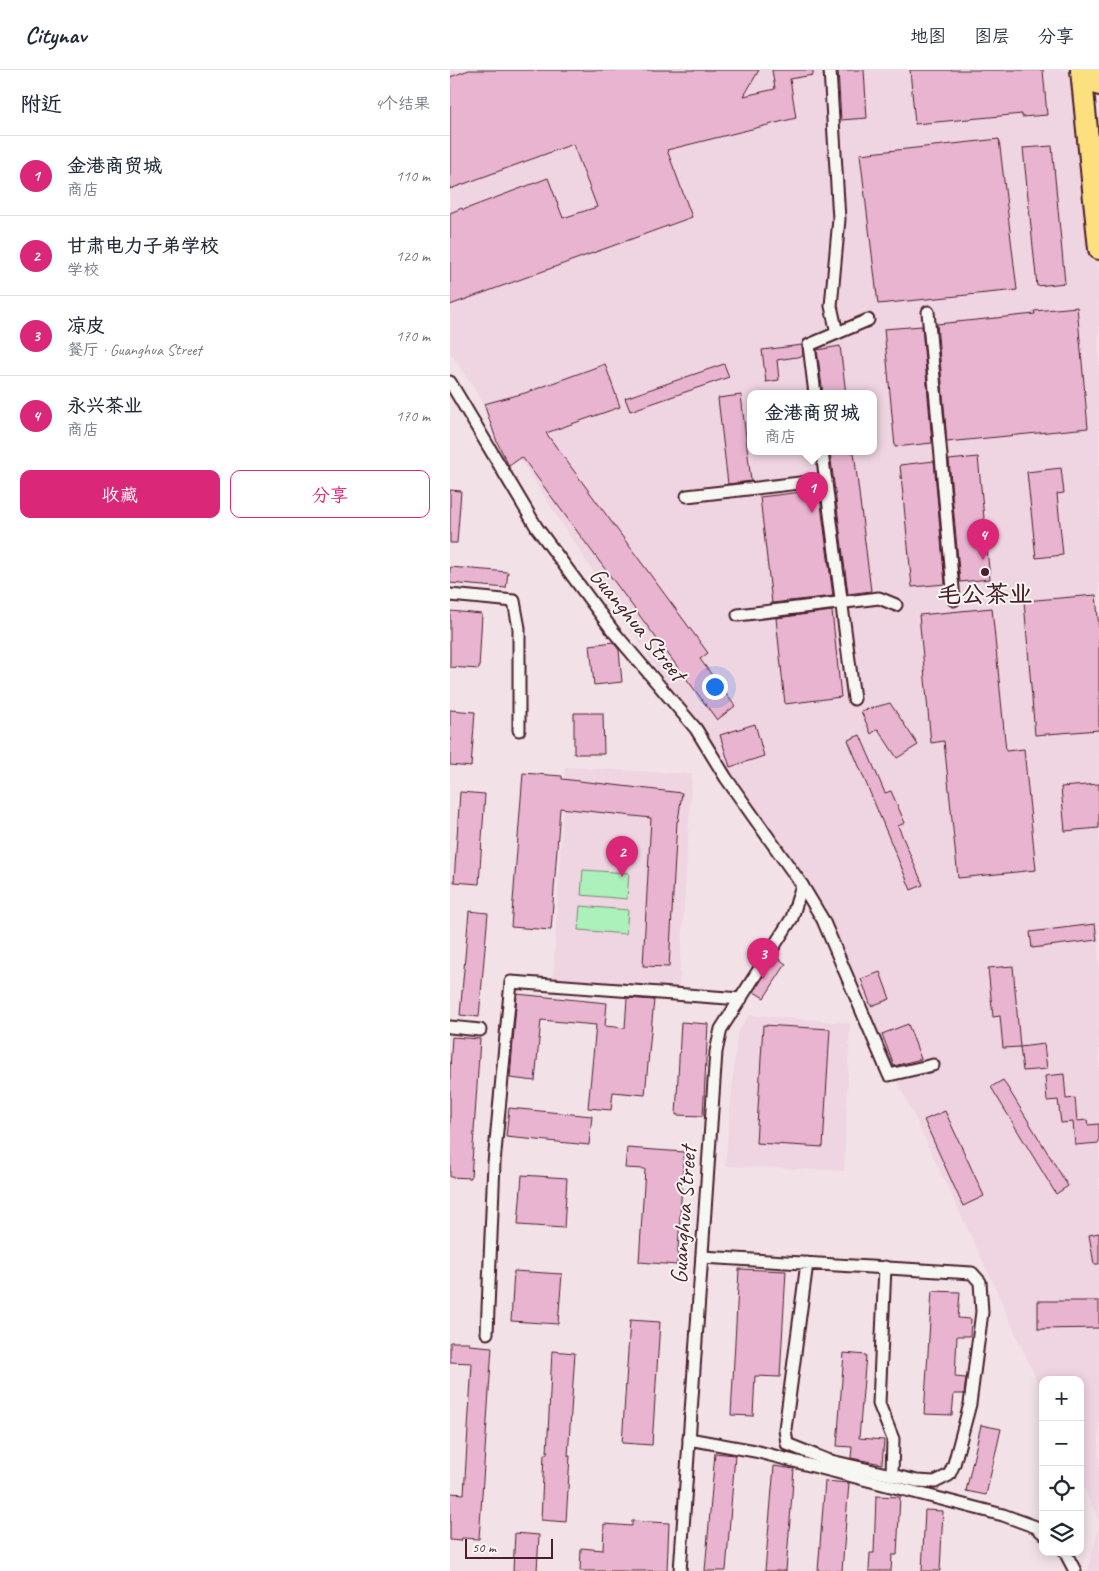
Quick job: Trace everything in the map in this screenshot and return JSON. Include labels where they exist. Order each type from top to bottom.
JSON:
[{"type":"highway","points":[[1081,70],[1099,249]]},
{"type":"highway","points":[[1098,70],[1099,85]]},
{"type":"street","points":[[830,70],[839,219],[831,306],[837,333]]},
{"type":"street","points":[[928,312],[954,600]]},
{"type":"street","points":[[815,390],[809,345],[868,320]]},
{"type":"street","name":"Guanghua Street","points":[[450,382],[536,528],[613,631],[696,729],[726,778],[802,885],[823,920],[889,1075],[933,1065]]},
{"type":"street","points":[[822,455],[854,699]]},
{"type":"street","points":[[687,496],[826,480]]},
{"type":"street","points":[[450,596],[514,601],[519,628],[519,730]]},
{"type":"street","points":[[738,616],[879,598],[896,605]]},
{"type":"street","name":"Guanghua Street","points":[[680,1571],[716,1052],[721,1029],[792,918],[802,885]]},
{"type":"street","points":[[487,1333],[494,1163],[511,982],[741,999]]},
{"type":"street","points":[[450,1027],[480,1030]]},
{"type":"street","points":[[702,1256],[972,1273],[980,1282],[982,1312],[970,1404],[954,1464],[949,1475],[935,1482],[917,1481],[827,1460],[787,1444],[785,1430],[807,1263]]},
{"type":"street","points":[[886,1267],[878,1404],[893,1440],[892,1475]]},
{"type":"street","points":[[689,1439],[755,1451],[1003,1515],[1039,1530]]},
{"type":"street","points":[[1067,1556],[1075,1571]]},
{"type":"shaded area","points":[[450,70],[1074,70],[1099,272],[1099,1521],[1084,1488],[1084,1376],[1039,1376],[1039,1386],[988,1272],[821,921],[450,352]]},
{"type":"shaded area","points":[[565,767],[692,774],[679,987],[553,980]]},
{"type":"shaded area","points":[[749,1015],[850,1023],[844,1171],[725,1166],[737,1034]]},
{"type":"shaded area","points":[[1099,1526],[1099,1571],[1088,1571]]},
{"type":"green space","points":[[583,870],[629,873],[627,899],[581,895]]},
{"type":"green space","points":[[580,906],[628,910],[626,934],[578,930]]},
{"type":"building","points":[[469,70],[759,70],[744,96],[775,89],[772,70],[813,70],[813,75],[790,79],[796,118],[667,150],[692,217],[450,305],[450,213],[462,208],[463,210],[548,178],[563,218],[597,207],[573,144],[450,189],[450,77]]},
{"type":"building","points":[[838,70],[864,70],[867,118],[841,120]]},
{"type":"building","points":[[910,70],[1043,70],[1047,115],[1022,117],[1022,114],[915,124]]},
{"type":"building","points":[[999,139],[1017,290],[878,304],[860,154]]},
{"type":"building","points":[[1052,146],[1065,283],[1037,286],[1023,148]]},
{"type":"building","points":[[1077,307],[1088,428],[947,442],[937,324],[1035,314],[1034,311]]},
{"type":"building","points":[[922,326],[932,443],[895,447],[884,329]]},
{"type":"building","points":[[802,345],[803,356],[777,360],[779,380],[766,382],[762,350]]},
{"type":"building","points":[[840,346],[846,390],[822,390],[817,350]]},
{"type":"building","points":[[605,364],[620,407],[546,433],[708,653],[700,659],[735,706],[717,720],[522,457],[509,466],[497,442],[484,404],[525,393]]},
{"type":"building","points":[[724,364],[729,377],[630,411],[625,398]]},
{"type":"building","points":[[741,395],[751,481],[728,484],[718,398]]},
{"type":"building","points":[[830,455],[854,455],[871,591],[848,594]]},
{"type":"building","points":[[978,457],[990,579],[960,582],[949,460]]},
{"type":"building","points":[[934,461],[945,584],[912,587],[900,465]]},
{"type":"building","points":[[1061,468],[1064,493],[1057,494],[1063,555],[1036,558],[1027,472]]},
{"type":"building","points":[[450,490],[461,491],[457,543],[450,543]]},
{"type":"building","points":[[819,490],[833,596],[772,603],[760,497]]},
{"type":"building","points":[[450,567],[508,572],[506,588],[450,583]]},
{"type":"building","points":[[1096,595],[1099,629],[1099,730],[1035,735],[1024,601]]},
{"type":"building","points":[[992,608],[1006,751],[1024,749],[1036,870],[958,878],[944,741],[931,743],[919,615]]},
{"type":"building","points":[[450,611],[482,614],[479,669],[450,667]]},
{"type":"building","points":[[832,611],[841,697],[785,704],[776,618]]},
{"type":"building","points":[[613,642],[619,650],[622,682],[594,685],[590,645]]},
{"type":"building","points":[[890,703],[918,745],[897,758],[878,729],[871,734],[861,711]]},
{"type":"building","points":[[450,710],[475,712],[471,767],[450,765]]},
{"type":"building","points":[[574,713],[603,713],[604,754],[574,754]]},
{"type":"building","points":[[755,724],[764,756],[730,767],[720,735]]},
{"type":"building","points":[[860,735],[885,793],[891,791],[905,823],[898,826],[923,885],[911,890],[848,740]]},
{"type":"building","points":[[523,773],[562,776],[562,779],[682,793],[677,821],[669,967],[643,966],[651,818],[560,808],[551,930],[511,927]]},
{"type":"building","points":[[1099,784],[1099,828],[1065,831],[1061,787]]},
{"type":"building","points":[[460,792],[485,794],[479,884],[454,882]]},
{"type":"building","points":[[469,911],[488,913],[479,1017],[460,1015]]},
{"type":"building","points":[[1095,924],[1097,940],[1032,948],[1030,932]]},
{"type":"building","points":[[776,957],[786,964],[764,998],[754,992]]},
{"type":"building","points":[[1013,966],[1020,1047],[1003,1048],[1000,1016],[993,1017],[988,968]]},
{"type":"building","points":[[880,972],[890,999],[871,1006],[861,979]]},
{"type":"building","points":[[517,994],[607,1003],[605,1026],[625,1028],[627,998],[654,1000],[645,1095],[613,1092],[611,1110],[588,1108],[596,1025],[541,1020],[535,1081],[510,1078]]},
{"type":"building","points":[[681,1022],[708,1024],[703,1116],[676,1115]]},
{"type":"building","points":[[908,1024],[921,1059],[894,1066],[882,1034]]},
{"type":"building","points":[[763,1025],[830,1029],[823,1147],[756,1143]]},
{"type":"building","points":[[452,1037],[480,1039],[471,1178],[450,1177],[450,1069]]},
{"type":"building","points":[[1044,1044],[1047,1069],[1023,1071],[1020,1047]]},
{"type":"building","points":[[1064,1074],[1066,1099],[1075,1098],[1077,1121],[1087,1120],[1088,1125],[1099,1124],[1099,1143],[1075,1145],[1073,1122],[1061,1123],[1058,1100],[1047,1101],[1045,1076]]},
{"type":"building","points":[[1003,1080],[1068,1186],[1056,1194],[991,1087]]},
{"type":"building","points":[[509,1108],[592,1116],[589,1145],[506,1137]]},
{"type":"building","points":[[945,1111],[984,1196],[963,1206],[924,1120]]},
{"type":"building","points":[[627,1148],[684,1152],[677,1265],[639,1262],[645,1169],[625,1168]]},
{"type":"building","points":[[522,1175],[567,1178],[564,1228],[518,1225]]},
{"type":"building","points":[[1099,1233],[1099,1264],[1094,1264],[1089,1235]]},
{"type":"building","points":[[739,1269],[786,1271],[780,1377],[755,1376],[753,1416],[731,1415]]},
{"type":"building","points":[[514,1271],[562,1274],[558,1324],[511,1321]]},
{"type":"building","points":[[932,1291],[960,1292],[958,1318],[971,1319],[970,1336],[957,1336],[955,1377],[966,1378],[964,1394],[954,1394],[952,1415],[924,1414]]},
{"type":"building","points":[[1038,1301],[1099,1301],[1099,1328],[1038,1329]]},
{"type":"building","points":[[630,1320],[660,1322],[652,1445],[622,1443]]},
{"type":"building","points":[[450,1342],[469,1342],[469,1345],[492,1347],[479,1539],[462,1538],[461,1541],[450,1540],[450,1493],[464,1494],[472,1363],[450,1362]]},
{"type":"building","points":[[552,1351],[575,1353],[568,1456],[570,1456],[566,1522],[541,1520],[544,1454],[547,1454]]},
{"type":"building","points":[[844,1353],[866,1355],[859,1438],[884,1440],[882,1464],[851,1458],[852,1447],[837,1446]]},
{"type":"building","points":[[981,1425],[1001,1429],[986,1495],[966,1491]]},
{"type":"building","points":[[715,1453],[735,1455],[726,1571],[705,1571]]},
{"type":"building","points":[[774,1466],[794,1469],[786,1571],[765,1571]]},
{"type":"building","points":[[825,1481],[849,1483],[842,1571],[818,1571]]},
{"type":"building","points":[[876,1496],[900,1497],[897,1555],[892,1555],[891,1571],[869,1571],[870,1553],[874,1553]]},
{"type":"building","points":[[925,1510],[943,1511],[940,1571],[922,1571]]},
{"type":"building","points":[[632,1521],[669,1523],[667,1571],[580,1571],[581,1548],[603,1550],[604,1524],[632,1526]]},
{"type":"building","points":[[515,1533],[539,1535],[537,1571],[513,1571]]},
{"type":"place","name":"金港商贸城","points":[[812,513]]},
{"type":"place","name":"永兴茶业","points":[[983,560]]},
{"type":"place","name":"毛公茶业","points":[[985,572]]},
{"type":"place","name":"甘肃电力子弟学校","points":[[622,877]]},
{"type":"place","name":"凉皮","points":[[763,979]]}]
